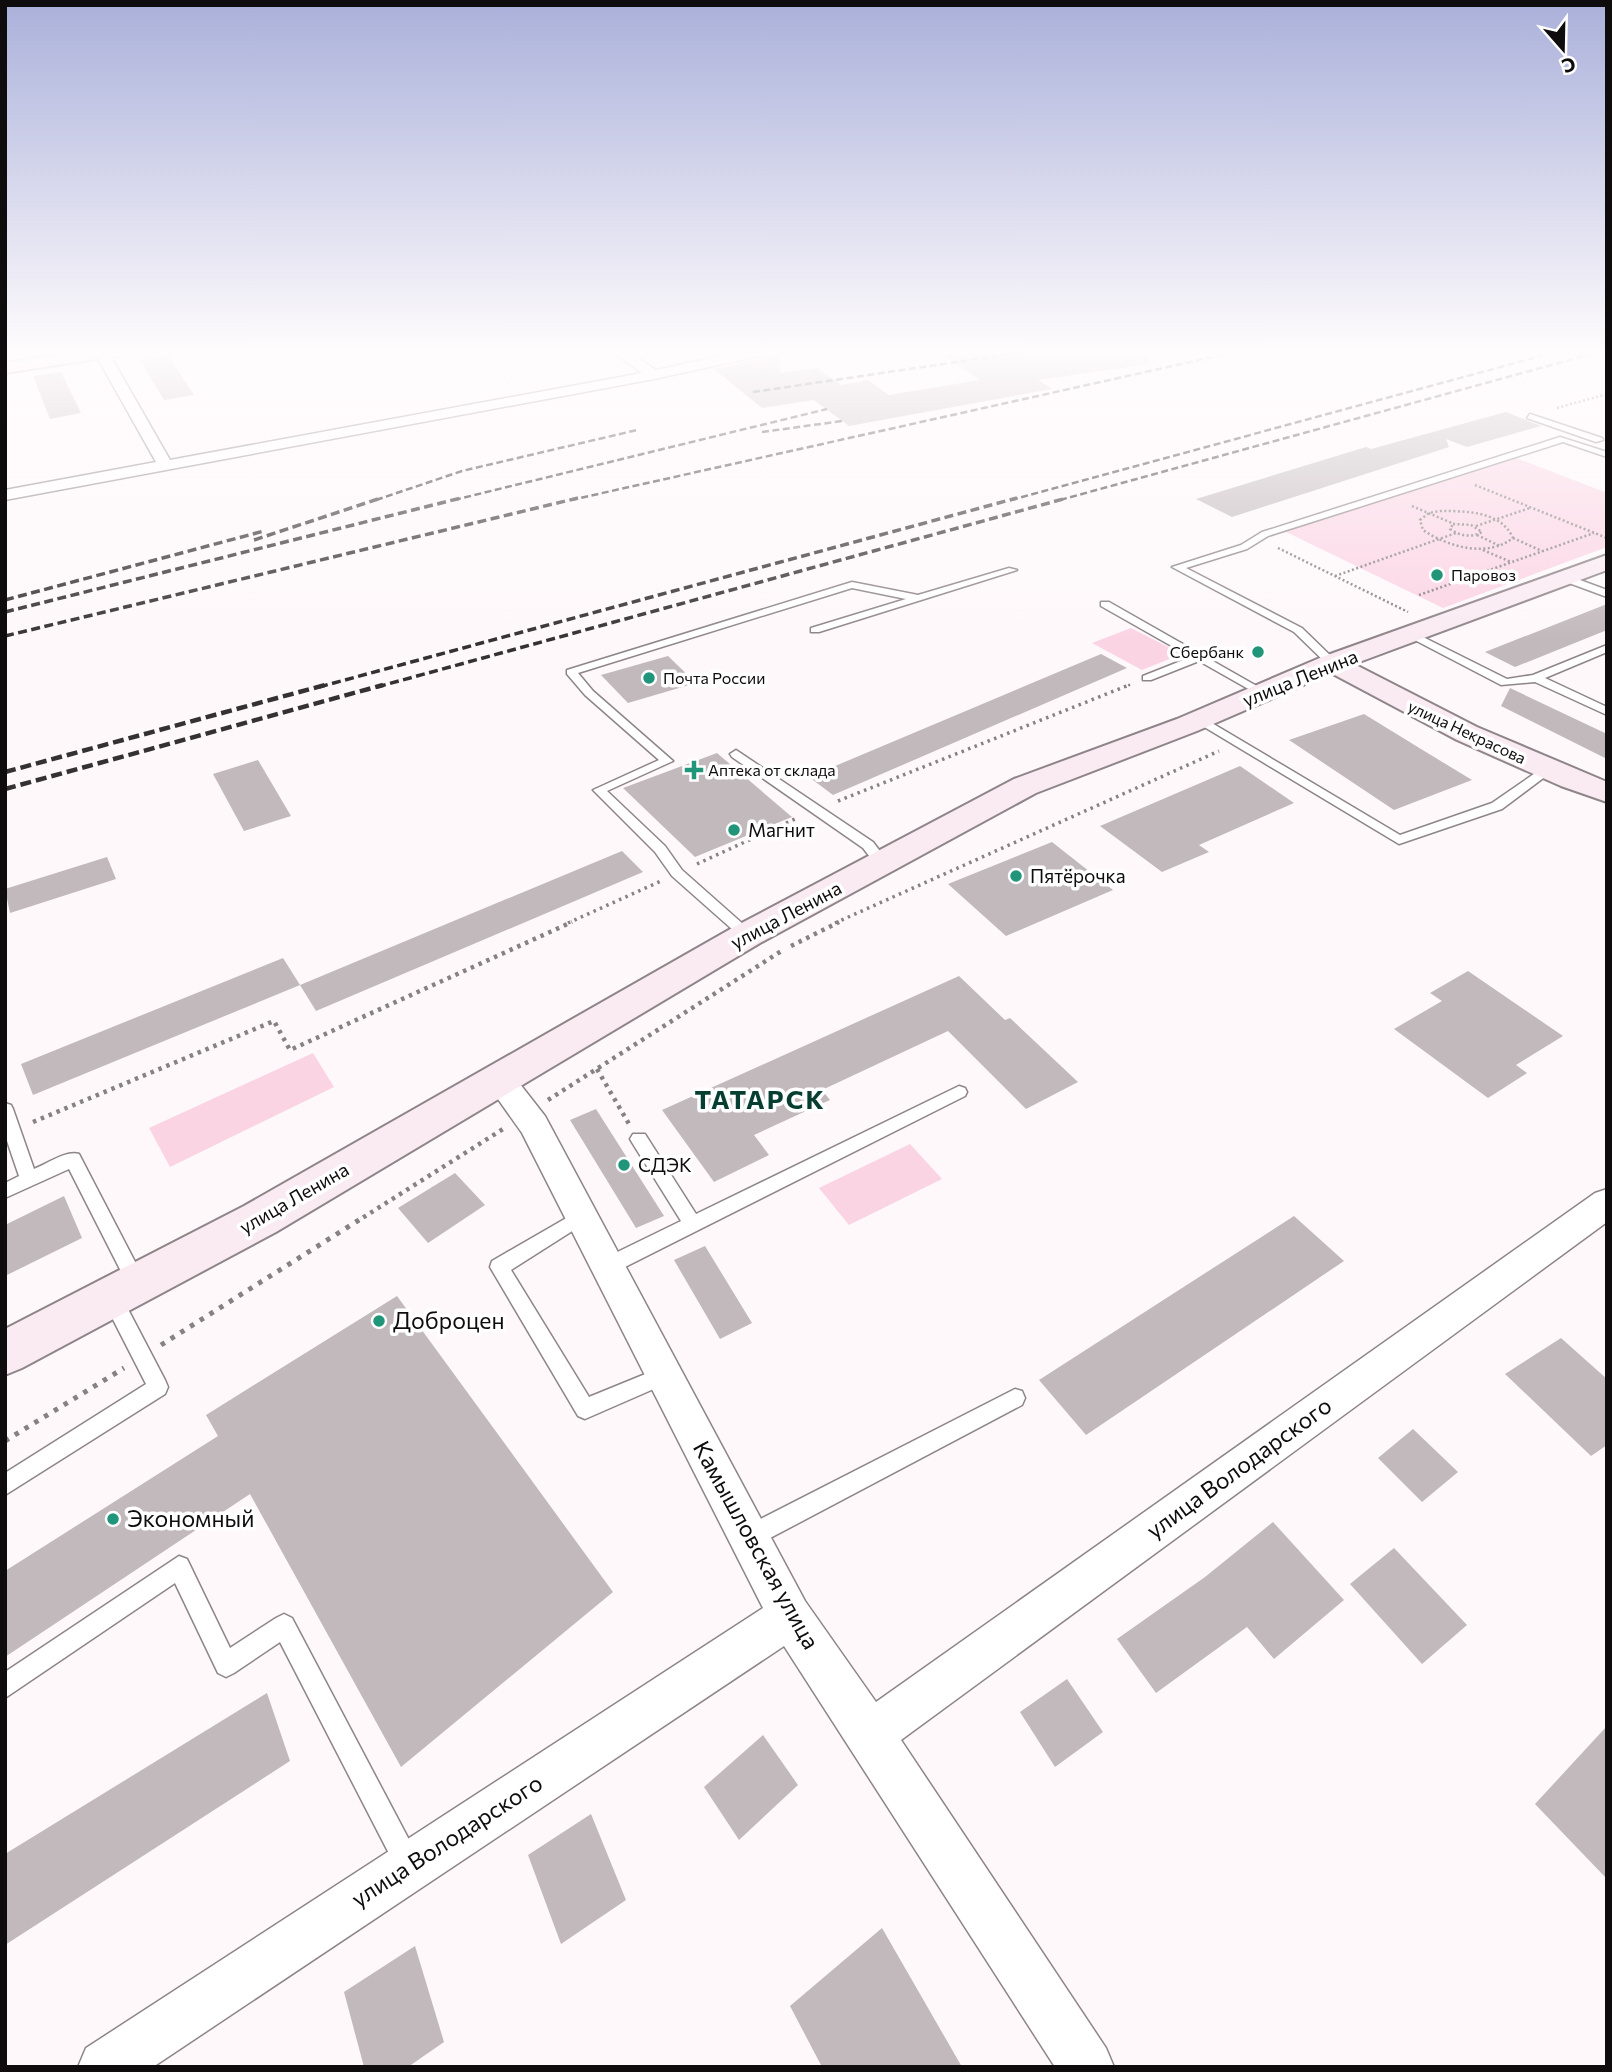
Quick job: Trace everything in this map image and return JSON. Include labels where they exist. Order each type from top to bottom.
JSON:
[{"type":"main road","name":"улица Ленина","points":[[5,1353],[260,1219],[747,935],[1025,786],[1200,720],[1332,663],[1607,562]]},
{"type":"main road","name":"улица Некрасова","points":[[1332,663],[1375,689],[1548,770],[1607,793]]},
{"type":"street","points":[[155,447],[166,466]]},
{"type":"street","points":[[5,495],[270,447]]},
{"type":"street","name":"Камышловская улица","points":[[498,1078],[526,1114],[582,1216],[790,1616],[1087,2067]]},
{"type":"street","name":"улица Володарского","points":[[870,1734],[1607,1203]]},
{"type":"street","name":"улица Володарского","points":[[105,2067],[790,1616]]},
{"type":"lane","points":[[1332,663],[1298,630],[1177,567],[1244,547],[1258,538],[1538,447]]},
{"type":"lane","points":[[1584,447],[1607,454]]},
{"type":"lane","points":[[815,630],[1012,570]]},
{"type":"lane","points":[[1565,578],[1607,594]]},
{"type":"lane","points":[[747,935],[677,873],[660,849],[599,790],[667,761],[589,693],[571,672],[852,585],[920,599]]},
{"type":"lane","points":[[1105,604],[1263,693]]},
{"type":"lane","points":[[1423,630],[1505,683],[1536,678],[1607,648]]},
{"type":"lane","points":[[1147,678],[1200,657]]},
{"type":"lane","points":[[1536,678],[1607,712]]},
{"type":"lane","points":[[1200,720],[1399,840],[1497,806],[1548,770]]},
{"type":"lane","points":[[736,754],[868,845],[882,863]]},
{"type":"lane","points":[[608,1266],[959,1093]]},
{"type":"lane","points":[[5,1109],[29,1180]]},
{"type":"lane","points":[[639,1139],[693,1224]]},
{"type":"lane","points":[[5,1191],[74,1159],[124,1289],[142,1357],[158,1387],[5,1485]]},
{"type":"lane","points":[[582,1216],[499,1267],[584,1409],[665,1375]]},
{"type":"lane","points":[[749,1537],[1015,1398]]},
{"type":"lane","points":[[5,1686],[179,1567],[226,1665],[284,1626],[409,1866]]},
{"type":"path","points":[[1448,475],[1607,538]]},
{"type":"path","points":[[1404,502],[1453,524],[1476,526],[1531,508]]},
{"type":"path","points":[[1511,562],[1480,548],[1438,540],[1420,525],[1420,520],[1429,513],[1453,511],[1495,520],[1509,529],[1513,538],[1543,551]]},
{"type":"path","points":[[1453,524],[1450,529],[1456,533]]},
{"type":"path","points":[[1476,526],[1482,532],[1477,535]]},
{"type":"path","points":[[1335,576],[1456,533],[1477,535],[1501,546]]},
{"type":"path","points":[[1419,595],[1594,533]]},
{"type":"path","points":[[1258,538],[1335,576],[1423,630]]},
{"type":"path","points":[[1480,548],[1501,546],[1513,538]]},
{"type":"path","points":[[13,1131],[274,1021],[290,1049],[818,809],[1147,678]]},
{"type":"path","points":[[5,1441],[783,950],[856,913],[1239,743]]},
{"type":"path","points":[[597,1069],[639,1139]]},
{"type":"shaded area","points":[[1516,458],[1607,493],[1607,547],[1443,608],[1284,531]]},
{"type":"shaded area","points":[[1131,628],[1182,654],[1142,670],[1092,643]]},
{"type":"shaded area","points":[[313,1053],[334,1087],[170,1167],[149,1128]]},
{"type":"shaded area","points":[[910,1144],[942,1179],[849,1225],[819,1188]]},
{"type":"building","points":[[1366,447],[1449,447],[1232,517],[1196,499]]},
{"type":"building","points":[[1607,604],[1607,630],[1515,667],[1485,652]]},
{"type":"building","points":[[1101,654],[1127,668],[833,795],[809,777]]},
{"type":"building","points":[[668,656],[696,683],[628,703],[601,675]]},
{"type":"building","points":[[1510,688],[1607,734],[1607,759],[1501,706]]},
{"type":"building","points":[[1364,714],[1472,780],[1394,810],[1289,740]]},
{"type":"building","points":[[717,753],[792,817],[695,857],[623,788]]},
{"type":"building","points":[[258,760],[291,816],[244,831],[213,774]]},
{"type":"building","points":[[1240,766],[1294,803],[1199,845],[1209,852],[1162,872],[1100,826]]},
{"type":"building","points":[[1052,842],[1113,890],[1006,936],[948,884]]},
{"type":"building","points":[[622,851],[643,872],[316,1011],[300,985]]},
{"type":"building","points":[[107,857],[116,879],[10,913],[5,889]]},
{"type":"building","points":[[283,958],[300,985],[33,1095],[21,1064]]},
{"type":"building","points":[[1468,971],[1563,1036],[1516,1065],[1527,1073],[1488,1098],[1394,1029],[1442,1001],[1430,993]]},
{"type":"building","points":[[959,976],[1005,1020],[1010,1018],[1078,1082],[1026,1109],[948,1031],[822,1090],[830,1100],[754,1135],[769,1155],[714,1182],[662,1110]]},
{"type":"building","points":[[596,1109],[664,1216],[636,1228],[570,1120]]},
{"type":"building","points":[[455,1173],[485,1205],[428,1243],[398,1208]]},
{"type":"building","points":[[64,1196],[82,1238],[5,1276],[5,1225]]},
{"type":"building","points":[[1294,1216],[1344,1261],[1086,1435],[1039,1380]]},
{"type":"building","points":[[705,1246],[752,1323],[720,1339],[674,1260]]},
{"type":"building","points":[[397,1296],[613,1592],[401,1767],[250,1494],[5,1657],[5,1571],[218,1436],[206,1415]]},
{"type":"building","points":[[1561,1338],[1607,1379],[1607,1445],[1591,1456],[1505,1374]]},
{"type":"building","points":[[1413,1429],[1458,1472],[1422,1502],[1378,1458]]},
{"type":"building","points":[[1273,1522],[1344,1600],[1274,1659],[1247,1627],[1156,1693],[1117,1639],[1205,1577]]},
{"type":"building","points":[[1394,1548],[1467,1625],[1422,1664],[1350,1584]]},
{"type":"building","points":[[1067,1679],[1103,1732],[1055,1767],[1020,1712]]},
{"type":"building","points":[[267,1693],[290,1761],[5,1945],[5,1854]]},
{"type":"building","points":[[1607,1726],[1607,1879],[1535,1804]]},
{"type":"building","points":[[763,1735],[798,1785],[739,1840],[704,1787]]},
{"type":"building","points":[[591,1814],[626,1900],[561,1944],[528,1855]]},
{"type":"building","points":[[882,1928],[962,2067],[822,2067],[790,2006]]},
{"type":"building","points":[[415,1946],[444,2042],[408,2067],[364,2067],[344,1992]]},
{"type":"railway","points":[[376,500],[462,471],[566,447]]},
{"type":"railway","points":[[454,500],[672,447]]},
{"type":"railway","points":[[571,500],[810,447]]},
{"type":"railway","points":[[1011,500],[1207,447]]},
{"type":"railway","points":[[1060,500],[1254,447]]},
{"type":"railway","points":[[254,540],[381,498]]},
{"type":"railway","points":[[5,612],[461,498]]},
{"type":"railway","points":[[5,636],[578,498]]},
{"type":"railway","points":[[319,687],[1017,498]]},
{"type":"railway","points":[[377,687],[1067,498]]},
{"type":"railway","points":[[5,600],[264,531]]},
{"type":"railway","points":[[5,772],[325,685]]},
{"type":"railway","points":[[5,789],[383,685]]},
{"type":"place","name":"Паровоз","points":[[1437,575]]},
{"type":"place","name":"Сбербанк","points":[[1258,652]]},
{"type":"place","name":"Почта России","points":[[649,678]]},
{"type":"place","name":"Аптека от склада","points":[[694,770]]},
{"type":"place","name":"Магнит","points":[[734,830]]},
{"type":"place","name":"Пятёрочка","points":[[1016,876]]},
{"type":"place","name":"СДЭК","points":[[624,1165]]},
{"type":"place","name":"Доброцен","points":[[379,1321]]},
{"type":"place","name":"Экономный","points":[[113,1519]]},
{"type":"district","name":"ТАТАРСК","points":[[760,1100]]}]
